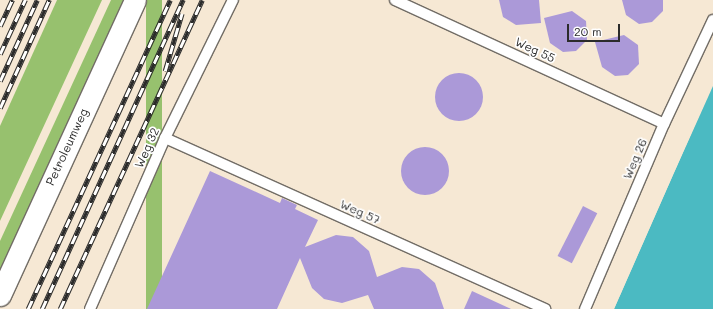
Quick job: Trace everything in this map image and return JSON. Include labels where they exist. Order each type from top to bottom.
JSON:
[{"type":"street","name":"Petroleumweg","points":[[0,295],[135,0]]},
{"type":"lane","name":"Weg 32","points":[[90,309],[165,138],[232,0]]},
{"type":"lane","name":"Weg 55","points":[[396,0],[664,124]]},
{"type":"lane","name":"Weg 26","points":[[585,309],[664,124],[713,20]]},
{"type":"lane","name":"Weg 57","points":[[165,138],[545,309]]},
{"type":"green space","points":[[57,0],[102,0],[0,221],[0,126]]},
{"type":"green space","points":[[111,0],[125,0],[0,273],[0,241]]},
{"type":"green space","points":[[146,0],[162,0],[162,309],[146,309]]},
{"type":"water","points":[[713,86],[713,309],[614,309],[673,175]]},
{"type":"pier","points":[[713,84],[614,309],[612,309],[671,174]]},
{"type":"building","points":[[499,0],[539,0],[541,23],[516,25],[503,17]]},
{"type":"building","points":[[622,0],[663,0],[663,11],[652,22],[639,24],[626,15]]},
{"type":"building","points":[[572,11],[586,21],[587,40],[576,51],[563,52],[550,43],[544,18]]},
{"type":"building","points":[[624,35],[638,45],[639,64],[628,75],[615,76],[602,67],[595,42]]},
{"type":"building","points":[[459,73],[468,75],[476,80],[481,88],[483,97],[481,106],[476,114],[468,119],[459,121],[450,119],[442,114],[437,106],[435,97],[437,88],[442,80],[450,75]]},
{"type":"building","points":[[425,147],[434,149],[442,154],[447,162],[449,171],[447,180],[442,188],[434,193],[425,195],[416,193],[408,188],[403,180],[401,171],[403,162],[408,154],[416,149]]},
{"type":"building","points":[[210,171],[280,203],[282,198],[297,205],[295,209],[318,220],[305,247],[336,235],[353,237],[369,251],[377,277],[402,267],[419,269],[435,283],[444,309],[374,309],[368,295],[342,303],[324,299],[312,288],[300,258],[277,309],[147,309]]},
{"type":"building","points":[[583,206],[597,213],[572,263],[558,256]]},
{"type":"building","points":[[472,291],[511,309],[464,309]]},
{"type":"railway","points":[[0,26],[12,0]]},
{"type":"railway","points":[[0,54],[25,0]]},
{"type":"railway","points":[[0,81],[37,0]]},
{"type":"railway","points":[[0,108],[49,0]]},
{"type":"railway","points":[[28,309],[170,0]]},
{"type":"railway","points":[[42,309],[183,0]]},
{"type":"railway","points":[[60,309],[202,0]]},
{"type":"railway","points":[[165,71],[182,13]]}]
